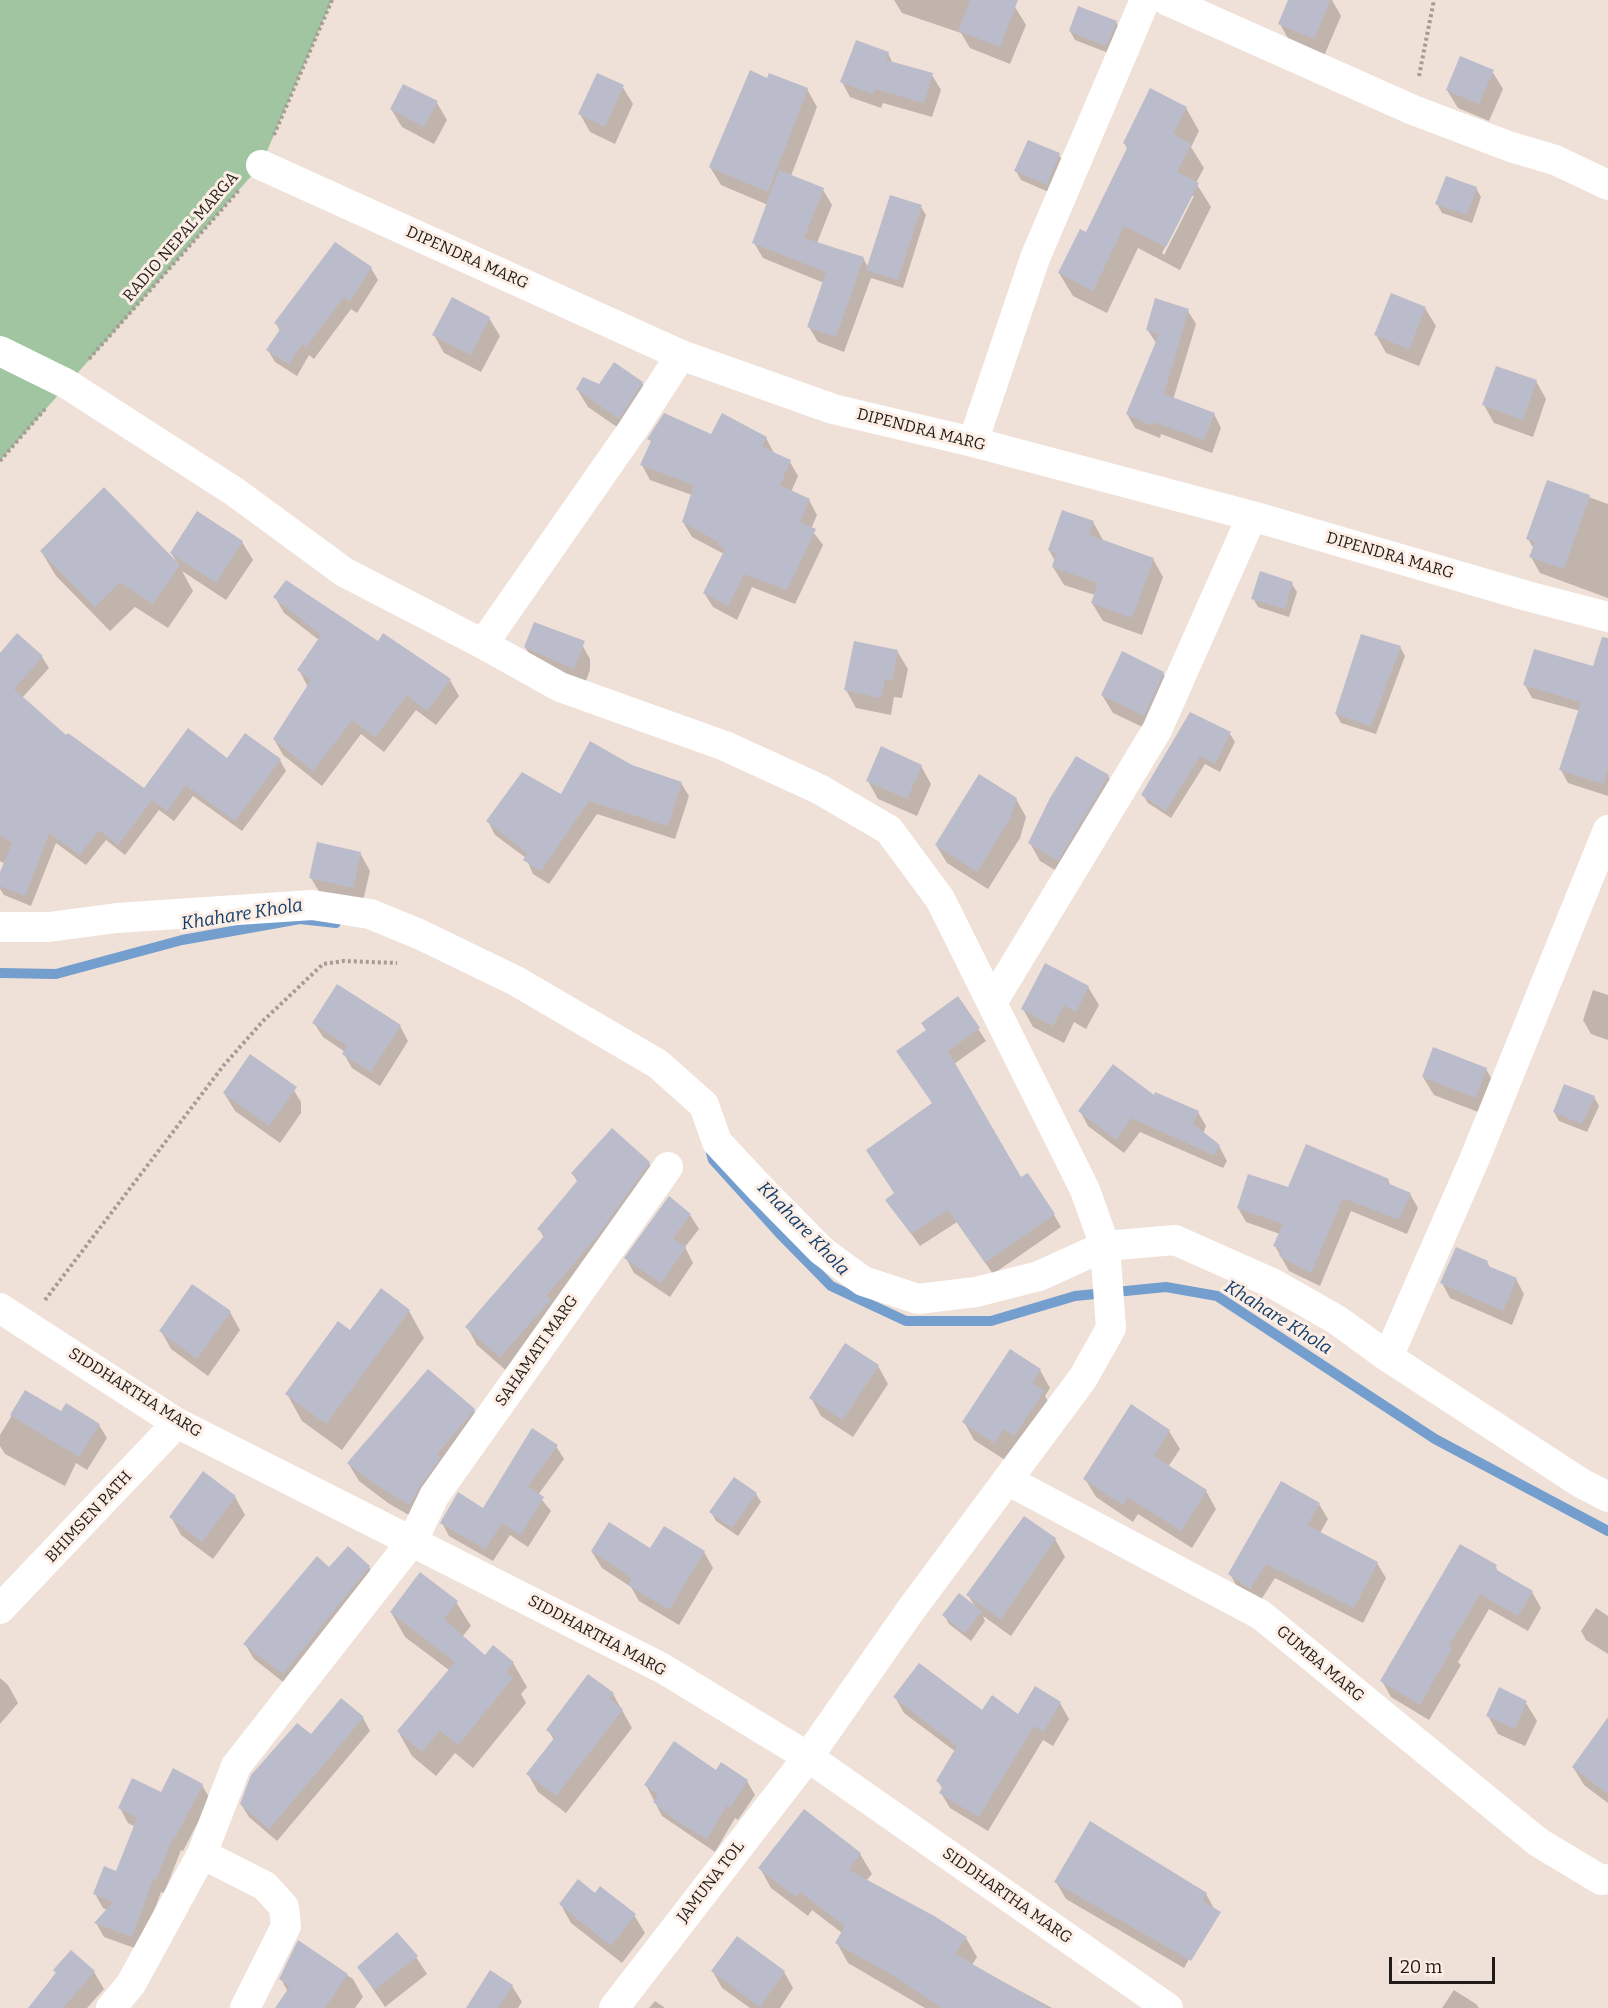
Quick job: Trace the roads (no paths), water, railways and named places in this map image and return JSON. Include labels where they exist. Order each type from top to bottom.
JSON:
[{"type":"street","points":[[973,442],[1035,258],[1145,0]]},
{"type":"street","points":[[1166,0],[1413,110],[1510,147],[1555,160],[1608,185]]},
{"type":"street","name":"DIPENDRA MARG","points":[[261,165],[681,355],[833,409],[973,442],[1252,516],[1527,596],[1608,617]]},
{"type":"street","points":[[0,351],[67,384],[235,492],[344,572],[560,687],[725,747],[819,789],[889,830],[940,899],[993,1001],[1085,1190],[1107,1256]]},
{"type":"street","points":[[483,644],[633,429],[681,355]]},
{"type":"street","points":[[993,1001],[1157,730],[1252,516]]},
{"type":"street","points":[[1388,1357],[1475,1158],[1608,830]]},
{"type":"street","points":[[0,927],[49,927],[117,918],[312,905],[370,914],[419,934],[516,981],[658,1064],[704,1105],[717,1142],[760,1188],[822,1251],[863,1281],[918,1299],[976,1292],[1175,1240],[1274,1284],[1337,1320],[1388,1357],[1581,1483],[1608,1497]]},
{"type":"street","name":"SAHAMATI MARG","points":[[111,2008],[131,1984],[202,1854],[236,1766],[413,1540],[434,1496],[668,1167]]},
{"type":"street","name":"JAMUNA TOL","points":[[614,2008],[808,1757],[910,1611],[1009,1481],[1083,1378],[1111,1328],[1107,1256]]},
{"type":"street","name":"SIDDHARTHA MARG","points":[[0,1308],[177,1423],[413,1540],[662,1668],[808,1757],[1168,2008]]},
{"type":"street","name":"BHIMSEN PATH","points":[[0,1609],[177,1423]]},
{"type":"street","name":"GUMBA MARG","points":[[1009,1481],[1261,1614],[1538,1842],[1601,1880],[1608,1879]]},
{"type":"street","points":[[202,1854],[265,1886],[284,1907],[286,1926],[245,2008]]},
{"type":"waterway","name":"Khahare Khola","points":[[0,973],[56,974],[182,940],[300,919],[336,923]]},
{"type":"waterway","name":"Khahare Khola","points":[[711,1153],[713,1160],[831,1286],[906,1321],[991,1321],[1075,1296],[1166,1287],[1217,1296],[1435,1439],[1608,1531]]}]
